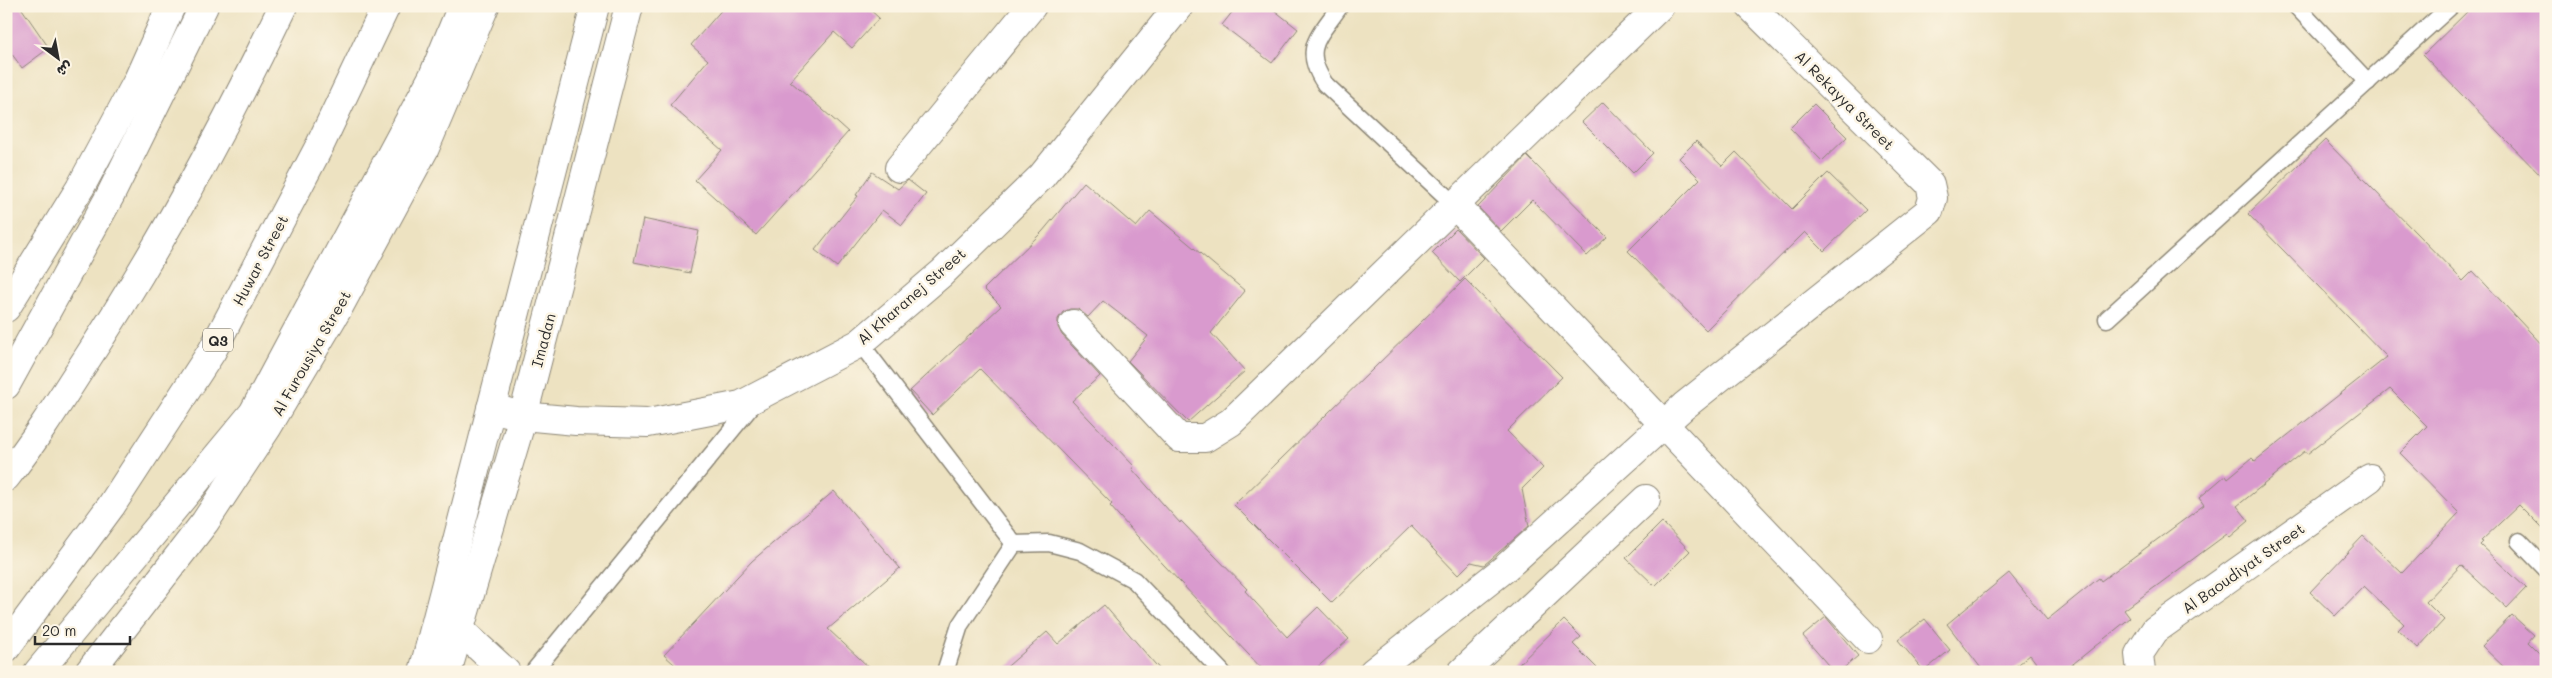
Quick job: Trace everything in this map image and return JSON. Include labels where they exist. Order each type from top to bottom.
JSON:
[{"type":"main road","points":[[6,308],[84,180],[138,82],[171,6]]},
{"type":"main road","points":[[6,385],[110,196],[204,6]]},
{"type":"main road","points":[[6,477],[25,453],[122,306],[234,107],[283,6]]},
{"type":"main road","name":"Huwar Street","points":[[6,648],[111,506],[212,351],[320,145],[386,6]]},
{"type":"main road","points":[[38,672],[253,413],[433,76],[462,6]]},
{"type":"main road","name":"Al Furousiya Street","points":[[89,672],[205,522],[267,428],[340,305],[425,148],[486,6]]},
{"type":"main road","name":"Imadan","points":[[449,623],[491,408],[595,6]]},
{"type":"main road","name":"Imadan","points":[[433,670],[523,416],[630,6]]},
{"type":"main road","points":[[899,168],[1032,6]]},
{"type":"main road","name":"Al Kharanej Street","points":[[491,408],[523,416],[576,421],[648,423],[740,405],[860,343],[942,273],[1042,176],[1180,6]]},
{"type":"main road","points":[[1073,324],[1180,438],[1205,438],[1231,422],[1660,6]]},
{"type":"main road","name":"Al Rekayya Street","points":[[1664,424],[1929,211],[1933,198],[1930,184],[1750,6]]},
{"type":"main road","points":[[1455,205],[1868,639]]},
{"type":"main road","points":[[1373,672],[1503,570],[1664,424]]},
{"type":"main road","name":"Al Baoudiyat Street","points":[[2141,672],[2139,654],[2155,630],[2370,478]]},
{"type":"main road","points":[[1462,672],[1646,499]]},
{"type":"main road","points":[[449,623],[506,672]]},
{"type":"lane","points":[[1340,6],[1313,46],[1313,61],[1318,74],[1325,84],[1455,205]]},
{"type":"lane","points":[[2296,6],[2368,82]]},
{"type":"lane","points":[[2106,319],[2451,6]]},
{"type":"lane","points":[[860,343],[1014,544]]},
{"type":"lane","points":[[533,672],[761,394]]},
{"type":"lane","points":[[2519,541],[2546,569]]},
{"type":"lane","points":[[1014,544],[1049,543],[1080,551],[1134,580],[1222,672]]},
{"type":"lane","points":[[946,672],[960,625],[1014,544]]},
{"type":"building","points":[[6,6],[20,6],[49,48],[22,68],[6,46]]},
{"type":"building","points":[[725,6],[866,6],[879,18],[852,48],[834,32],[790,81],[848,132],[756,235],[695,180],[722,150],[670,105],[708,60],[691,45]]},
{"type":"building","points":[[1237,6],[1269,6],[1298,29],[1272,63],[1222,25]]},
{"type":"building","points":[[2473,6],[2546,6],[2546,181],[2423,55]]},
{"type":"building","points":[[1603,102],[1653,153],[1633,173],[1582,122]]},
{"type":"building","points":[[1814,104],[1847,137],[1822,161],[1790,128]]},
{"type":"building","points":[[2325,140],[2463,281],[2473,271],[2546,349],[2546,532],[2519,505],[2481,541],[2483,542],[2480,545],[2526,588],[2507,608],[2461,565],[2426,602],[2444,620],[2418,648],[2398,630],[2404,624],[2364,586],[2335,616],[2310,592],[2363,536],[2402,573],[2459,513],[2400,453],[2427,426],[2390,389],[2307,454],[2305,451],[2237,506],[2249,521],[2230,537],[2227,534],[2124,610],[2130,618],[2063,672],[2043,672],[2030,655],[2009,672],[1984,672],[1947,624],[2009,573],[2047,620],[2099,578],[2101,581],[2204,505],[2199,498],[2226,475],[2228,478],[2252,458],[2255,461],[2387,357],[2248,214]]},
{"type":"building","points":[[1696,141],[1722,166],[1736,152],[1792,209],[1828,173],[1866,210],[1824,251],[1805,232],[1706,330],[1628,251],[1700,179],[1679,158]]},
{"type":"building","points":[[1527,156],[1607,237],[1587,256],[1532,200],[1501,231],[1478,207]]},
{"type":"building","points":[[872,172],[898,189],[908,180],[926,194],[902,225],[882,210],[837,267],[815,250],[858,196],[856,195]]},
{"type":"building","points":[[1084,182],[1136,227],[1150,211],[1245,291],[1211,333],[1245,371],[1188,422],[1128,361],[1148,336],[1103,301],[1088,317],[1078,309],[1070,309],[1063,312],[1058,319],[1058,327],[1062,335],[1100,376],[1072,401],[1134,466],[1132,469],[1180,523],[1181,521],[1247,589],[1245,591],[1287,637],[1318,607],[1349,639],[1312,672],[1265,672],[1147,547],[1110,506],[1112,504],[980,369],[932,415],[910,391],[1001,306],[984,289],[1042,232]]},
{"type":"building","points":[[643,219],[699,231],[690,273],[634,262]]},
{"type":"building","points":[[1456,229],[1484,258],[1460,282],[1432,253]]},
{"type":"building","points":[[1465,279],[1562,377],[1507,431],[1543,468],[1522,489],[1529,526],[1484,565],[1471,562],[1458,575],[1411,526],[1332,603],[1234,505]]},
{"type":"building","points":[[834,491],[900,568],[828,629],[874,672],[683,672],[664,655],[752,561]]},
{"type":"building","points":[[1662,522],[1690,551],[1655,586],[1626,558]]},
{"type":"building","points":[[1104,605],[1162,672],[1001,672],[1047,632],[1058,644]]},
{"type":"building","points":[[2512,615],[2534,635],[2528,642],[2546,660],[2546,672],[2509,672],[2482,646]]},
{"type":"building","points":[[1826,617],[1858,656],[1839,672],[1834,672],[1803,636]]},
{"type":"building","points":[[1925,619],[1950,650],[1924,671],[1898,640]]},
{"type":"building","points":[[1564,620],[1581,637],[1573,644],[1601,672],[1511,672]]}]
